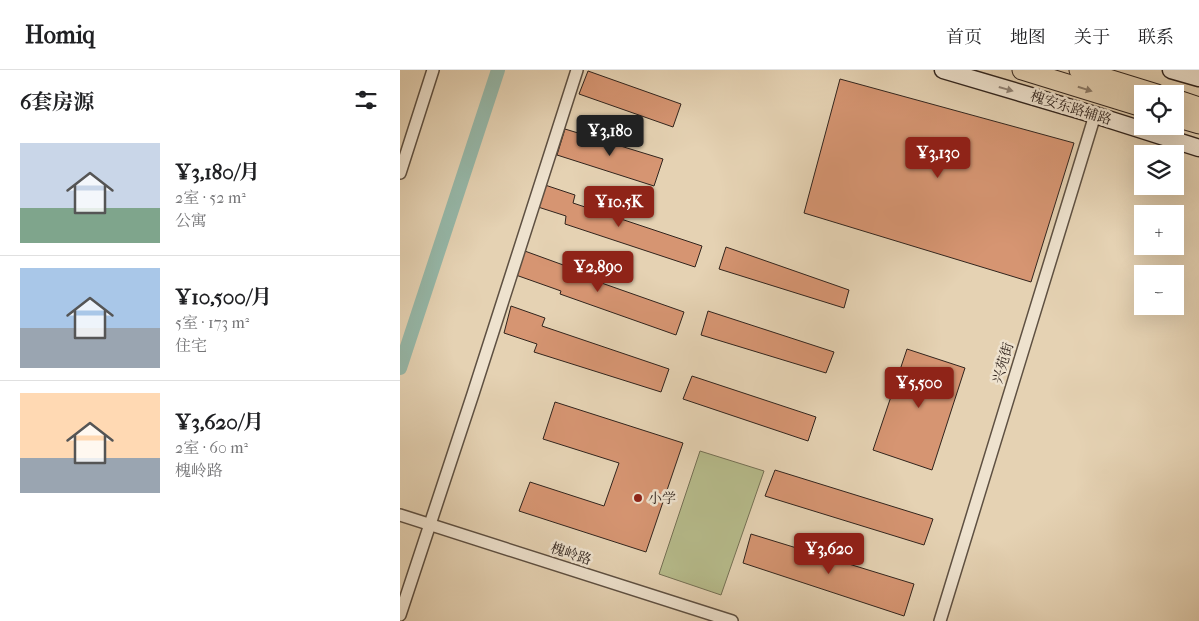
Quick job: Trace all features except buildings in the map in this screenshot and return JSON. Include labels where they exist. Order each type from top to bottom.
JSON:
[{"type":"highway","points":[[1022,70],[1134,105]]},
{"type":"highway","points":[[1080,70],[1134,87]]},
{"type":"highway","points":[[1184,102],[1199,107]]},
{"type":"highway","points":[[1184,120],[1199,124]]},
{"type":"main road","name":"槐安东路辅路","points":[[943,70],[1095,114],[1199,148]]},
{"type":"main road","points":[[1171,70],[1199,78]]},
{"type":"street","points":[[400,173],[433,70]]},
{"type":"street","points":[[400,615],[576,70]]},
{"type":"street","name":"兴苑街","points":[[940,621],[1095,114]]},
{"type":"street","name":"槐岭路","points":[[400,515],[732,621]]},
{"type":"green space","points":[[700,451],[764,471],[721,595],[659,574]]},
{"type":"waterway","points":[[400,368],[498,70]]},
{"type":"place","name":"小学","points":[[638,498]]}]
